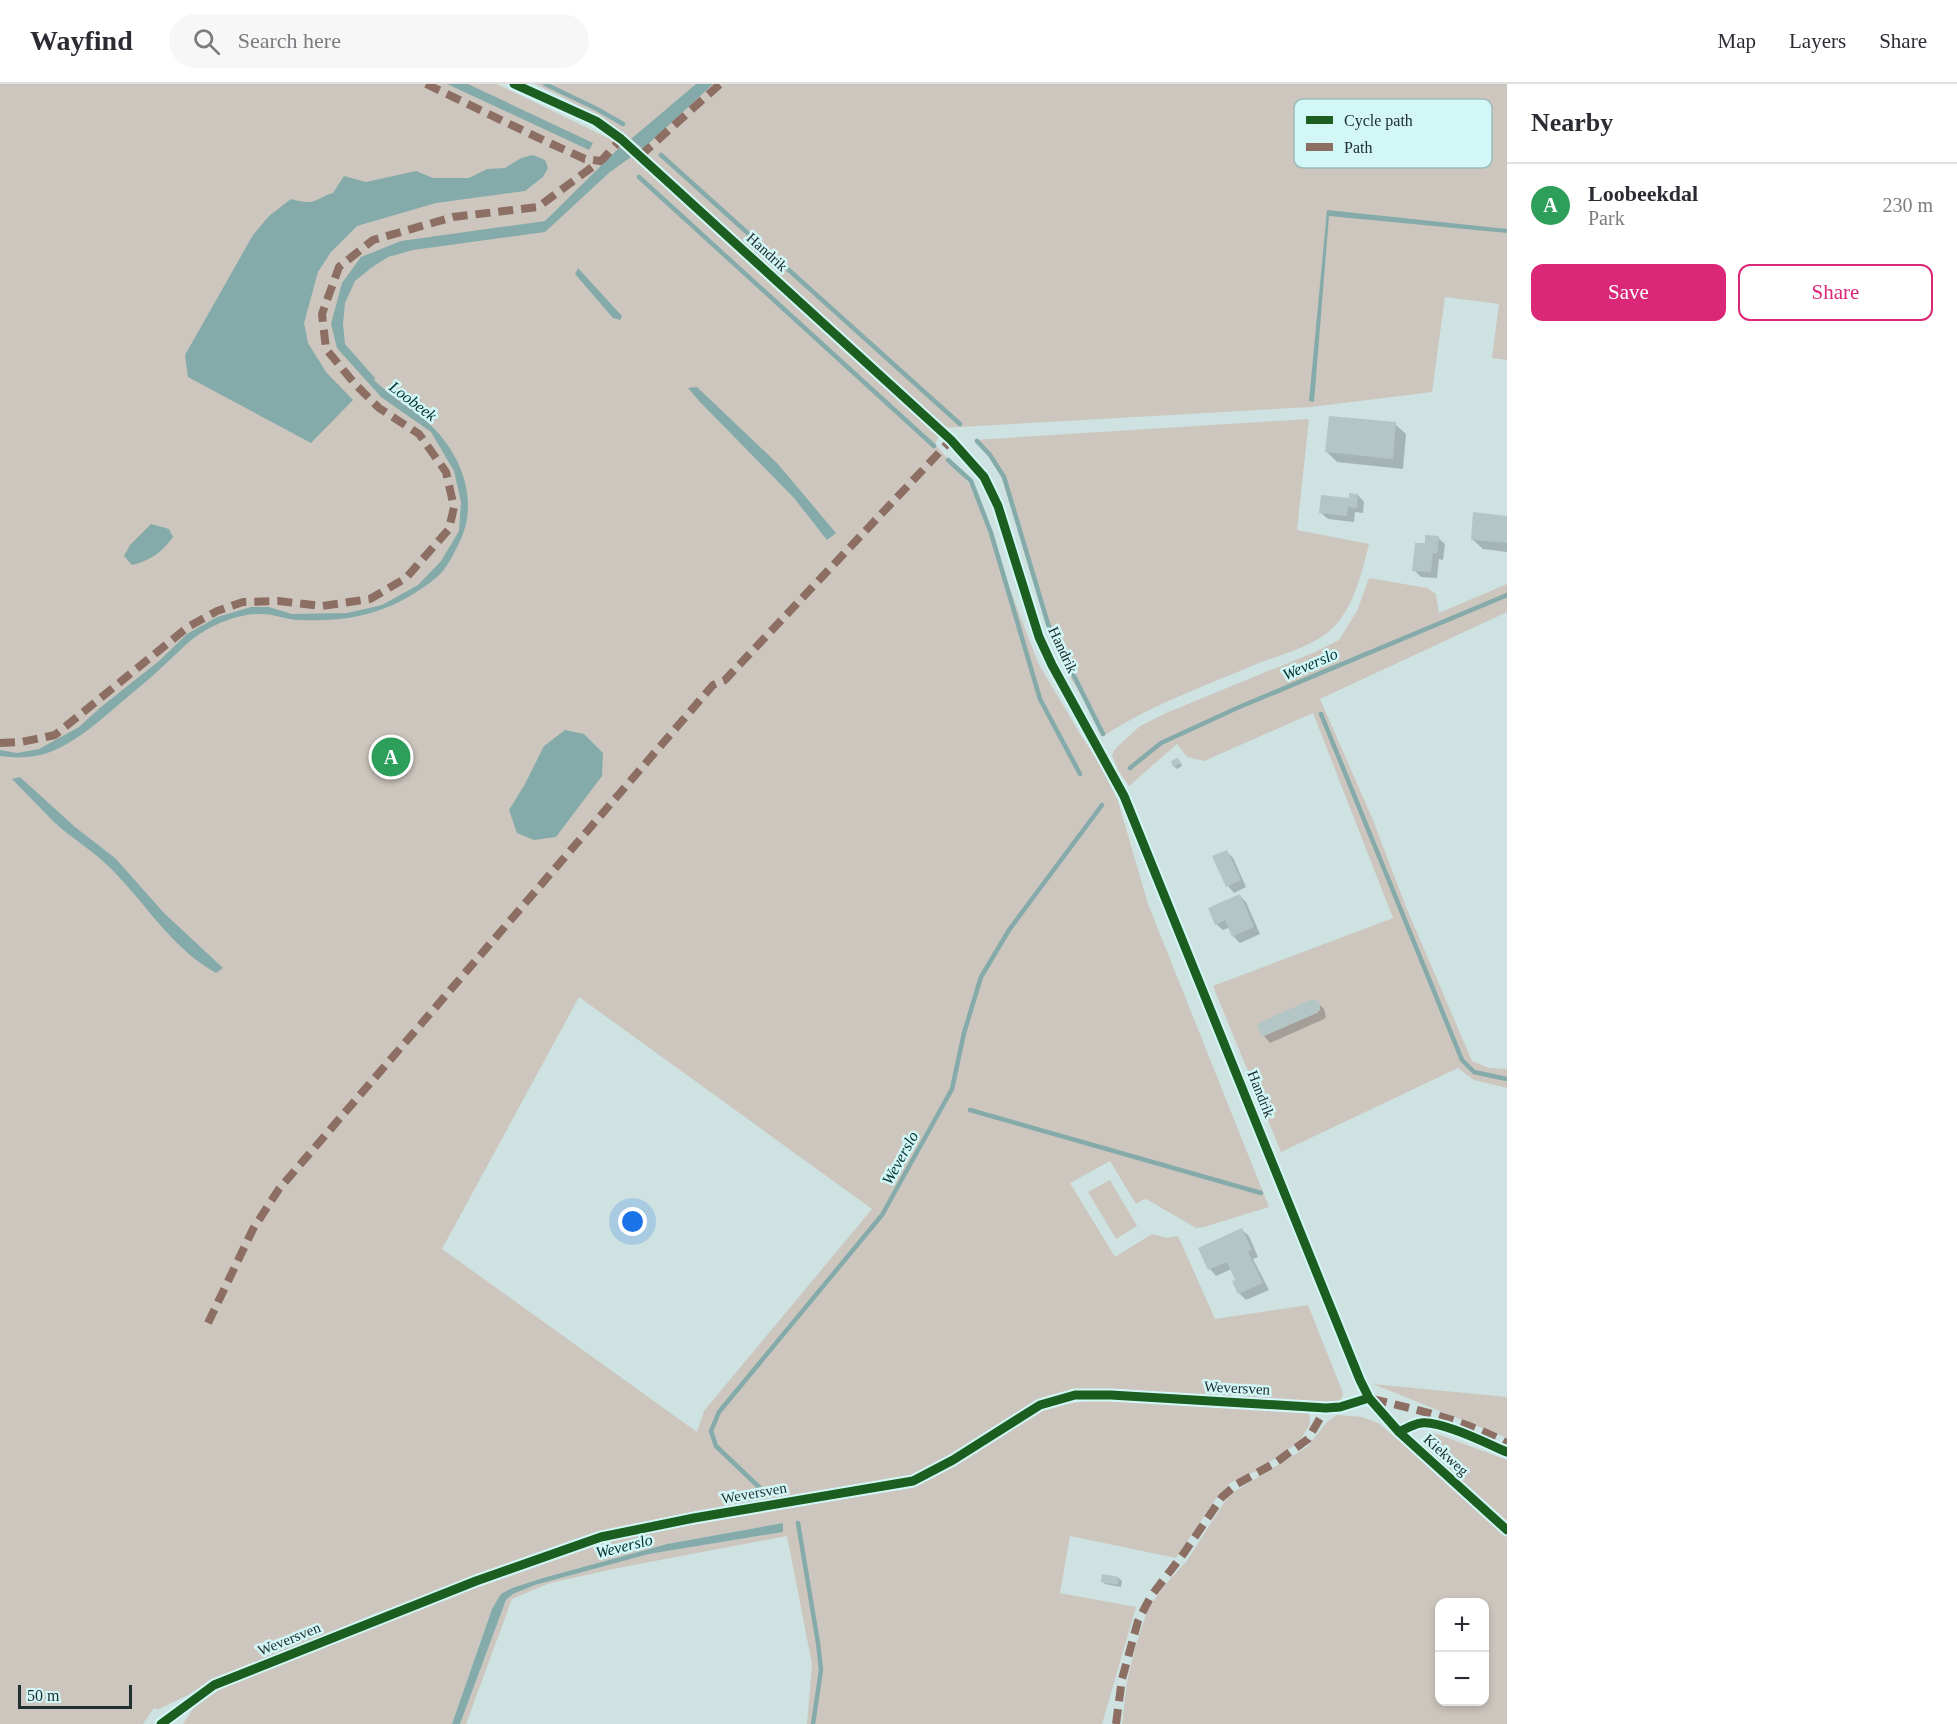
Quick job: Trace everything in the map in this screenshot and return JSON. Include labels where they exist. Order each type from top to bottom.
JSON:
[{"type":"street","name":"Handrik","points":[[514,84],[596,121],[638,154],[951,440],[984,477],[998,506],[1039,637],[1124,796],[1355,1369],[1369,1398]]},
{"type":"street","name":"Weversven","points":[[161,1724],[214,1685],[476,1581],[601,1537],[694,1518],[912,1481],[953,1460],[1040,1405],[1075,1395],[1111,1395],[1326,1408],[1340,1407],[1369,1398]]},
{"type":"street","name":"Kiekweg","points":[[1369,1398],[1399,1432],[1507,1530]]},
{"type":"street","points":[[1399,1432],[1422,1423],[1432,1424],[1507,1452]]},
{"type":"shaded area","points":[[0,84],[497,84],[608,138],[615,131],[606,124],[577,105],[535,84],[1507,84],[1507,360],[1492,358],[1499,304],[1445,297],[1432,392],[1311,407],[943,428],[935,444],[978,494],[988,531],[1038,663],[1100,764],[1118,801],[1148,904],[1269,1207],[1196,1228],[1148,1200],[1144,1199],[1136,1204],[1110,1161],[1070,1183],[1115,1257],[1152,1234],[1167,1238],[1178,1236],[1215,1319],[1308,1305],[1343,1393],[1341,1401],[1234,1400],[1144,1393],[1035,1402],[954,1454],[909,1477],[686,1515],[412,1601],[376,1613],[233,1673],[159,1709],[154,1708],[143,1724],[0,1724]],"holes":[[[579,997],[872,1209],[704,1411],[697,1432],[442,1249]]]},
{"type":"shaded area","points":[[1309,419],[1297,530],[1369,544],[1352,600],[1340,620],[1333,628],[1308,645],[1181,696],[1105,735],[1069,675],[1044,609],[1001,475],[983,448],[974,440]]},
{"type":"shaded area","points":[[1369,578],[1427,588],[1436,594],[1439,613],[1507,584],[1507,612],[1320,699],[1373,820],[1406,907],[1472,1061],[1489,1068],[1507,1069],[1507,1088],[1474,1080],[1458,1068],[1281,1152],[1213,986],[1393,918],[1313,713],[1204,761],[1187,757],[1177,744],[1129,786],[1118,770],[1112,755],[1116,748],[1140,726],[1339,640],[1357,611]]},
{"type":"shaded area","points":[[1110,1180],[1137,1226],[1116,1239],[1088,1192]]},
{"type":"shaded area","points":[[1373,1384],[1507,1397],[1507,1438]]},
{"type":"shaded area","points":[[1107,1399],[1309,1413],[1310,1424],[1298,1443],[1256,1471],[1230,1483],[1217,1497],[1176,1558],[1070,1536],[1060,1593],[1136,1607],[1102,1724],[807,1724],[812,1664],[787,1536],[550,1583],[512,1599],[466,1724],[460,1724],[506,1600],[513,1594],[535,1585],[649,1554],[783,1532],[783,1523],[667,1544],[512,1588],[492,1609],[452,1724],[183,1724],[198,1701],[228,1685],[510,1573],[607,1542],[696,1521],[907,1487],[1030,1414],[1062,1404]]},
{"type":"shaded area","points":[[1337,1415],[1362,1417],[1378,1423],[1417,1455],[1507,1537],[1507,1724],[1122,1724],[1127,1681],[1148,1609],[1163,1587],[1186,1562],[1229,1495],[1307,1447],[1327,1422]]},
{"type":"shaded area","points":[[1430,1433],[1507,1460],[1507,1521],[1420,1444]]},
{"type":"water","points":[[447,84],[468,84],[593,143],[589,150]]},
{"type":"water","points":[[696,84],[713,84],[643,149],[631,139]]},
{"type":"water","points":[[620,147],[631,157],[610,172],[545,232],[413,250],[388,257],[355,281],[345,303],[343,324],[345,344],[379,385],[434,428],[455,457],[462,474],[467,491],[468,508],[465,526],[454,554],[440,574],[404,600],[360,616],[330,620],[297,620],[255,614],[233,618],[193,638],[149,679],[76,738],[40,755],[0,756],[0,750],[17,753],[39,749],[79,727],[159,661],[187,634],[217,617],[251,607],[269,607],[292,614],[347,613],[382,605],[418,585],[441,561],[459,531],[461,502],[454,471],[431,432],[381,397],[337,348],[331,324],[342,283],[361,257],[401,241],[545,221]]},
{"type":"water","points":[[533,155],[545,160],[548,168],[543,177],[525,191],[436,203],[357,226],[331,252],[318,272],[304,323],[308,343],[326,372],[353,400],[311,443],[188,377],[185,355],[253,235],[269,216],[291,199],[311,202],[333,193],[344,176],[366,182],[416,171],[433,178],[469,178],[487,169],[505,168],[521,158]]},
{"type":"water","points":[[1327,210],[1507,229],[1507,233],[1329,216],[1314,402],[1309,401]]},
{"type":"water","points":[[578,268],[622,316],[620,320],[613,318],[575,274]]},
{"type":"water","points":[[697,387],[777,463],[836,533],[827,540],[794,498],[688,388]]},
{"type":"water","points":[[151,524],[169,529],[173,537],[155,555],[132,565],[124,556],[130,545]]},
{"type":"water","points":[[565,730],[584,734],[603,753],[602,776],[556,837],[534,840],[517,833],[509,810],[544,746]]},
{"type":"water","points":[[20,777],[75,827],[115,858],[164,913],[223,968],[216,973],[184,950],[105,863],[66,833],[12,779]]},
{"type":"water","points":[[783,1523],[783,1532],[649,1554],[535,1585],[513,1594],[506,1600],[460,1724],[452,1724],[492,1609],[501,1594],[543,1578],[667,1544]]},
{"type":"building","points":[[1329,416],[1396,422],[1393,459],[1325,452]]},
{"type":"building","points":[[1349,493],[1358,494],[1357,508],[1348,507],[1347,516],[1319,513],[1321,495],[1349,498]]},
{"type":"building","points":[[1473,512],[1507,516],[1507,543],[1471,540]]},
{"type":"building","points":[[1425,535],[1439,536],[1437,554],[1433,553],[1431,572],[1412,571],[1415,543],[1425,543]]},
{"type":"building","points":[[1178,758],[1181,763],[1173,767],[1171,761]]},
{"type":"building","points":[[1227,850],[1241,880],[1226,887],[1212,856]]},
{"type":"building","points":[[1240,894],[1254,927],[1232,937],[1225,920],[1215,925],[1208,908]]},
{"type":"building","points":[[1312,999],[1320,1003],[1320,1010],[1317,1013],[1262,1037],[1257,1024]]},
{"type":"building","points":[[1242,1228],[1252,1250],[1248,1252],[1263,1283],[1238,1294],[1227,1262],[1208,1270],[1198,1248]]},
{"type":"building","points":[[1102,1574],[1119,1577],[1118,1585],[1101,1582]]},
{"type":"waterway","points":[[545,84],[623,124]]},
{"type":"waterway","points":[[661,155],[960,424]]},
{"type":"waterway","points":[[639,177],[934,446]]},
{"type":"waterway","points":[[977,441],[990,455],[1004,477],[1048,624],[1103,734]]},
{"type":"waterway","points":[[948,460],[971,481],[991,533],[1040,699],[1080,774]]},
{"type":"waterway","name":"Weverslo","points":[[1130,768],[1161,743],[1237,708],[1507,595]]},
{"type":"waterway","points":[[1321,714],[1462,1060],[1474,1072],[1507,1079]]},
{"type":"waterway","name":"Weverslo","points":[[760,1488],[716,1446],[711,1431],[719,1412],[882,1215],[952,1089],[964,1033],[981,977],[1009,930],[1102,805]]},
{"type":"waterway","points":[[970,1110],[1261,1193]]},
{"type":"waterway","points":[[798,1523],[821,1670],[813,1724]]},
{"type":"marked path","points":[[426,84],[585,159],[600,161]]},
{"type":"marked path","points":[[640,156],[720,84]]},
{"type":"marked path","points":[[0,743],[21,742],[55,735],[188,627],[217,611],[243,602],[278,601],[322,606],[370,599],[406,578],[449,529],[454,507],[446,472],[419,434],[379,408],[355,384],[326,349],[322,314],[339,267],[373,240],[453,217],[538,207],[603,159],[621,139]]},
{"type":"marked path","points":[[208,1323],[253,1229],[279,1189],[713,685],[725,680],[951,440]]},
{"type":"marked path","points":[[1372,1399],[1458,1422],[1507,1443]]},
{"type":"marked path","points":[[1116,1724],[1122,1679],[1138,1621],[1151,1596],[1222,1497],[1237,1484],[1275,1463],[1308,1439],[1326,1408]]},
{"type":"cycle path","points":[[514,84],[596,121],[621,139],[951,440],[984,477],[998,506],[1039,637],[1124,796],[1360,1380],[1369,1398],[1399,1432],[1507,1530]]},
{"type":"cycle path","points":[[161,1724],[214,1685],[476,1581],[601,1537],[694,1518],[913,1481],[953,1460],[1040,1405],[1075,1395],[1111,1395],[1326,1408],[1340,1407],[1369,1398]]},
{"type":"cycle path","points":[[1399,1432],[1412,1425],[1429,1423],[1440,1425],[1507,1452]]},
{"type":"place","name":"Loobeekdal","points":[[391,757]]},
{"type":"water label","name":"Loobeek","points":[[413,401]]}]
